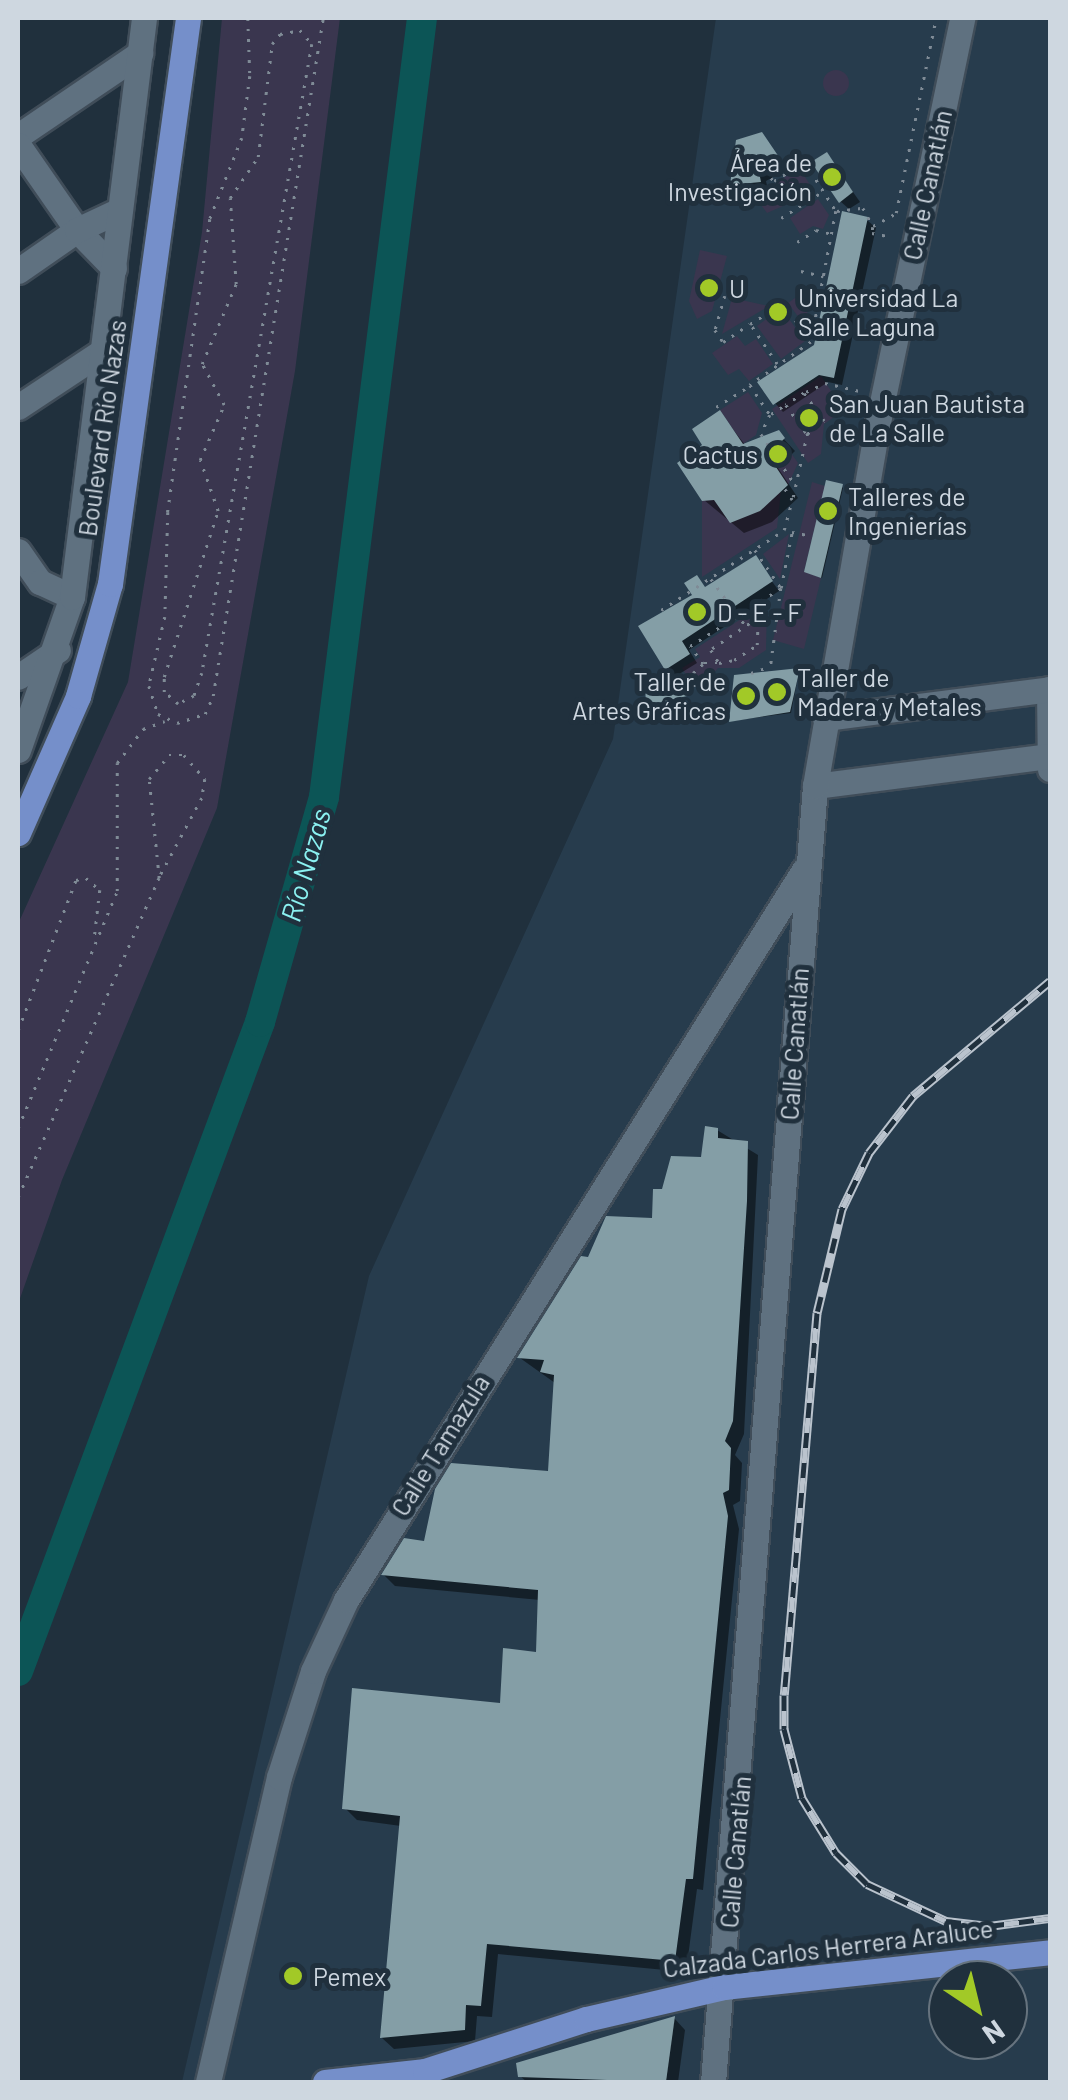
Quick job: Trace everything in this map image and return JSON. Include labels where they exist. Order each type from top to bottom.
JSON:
[{"type":"main road","name":"Boulevard Río Nazas","points":[[18,832],[78,696],[110,584],[188,18]]},
{"type":"main road","name":"Calzada Carlos Herrera Araluce","points":[[325,2082],[425,2071],[586,2018],[724,1987],[1050,1952]]},
{"type":"street","name":"Boulevard Río Nazas","points":[[18,750],[58,650],[72,597],[144,18]]},
{"type":"street","name":"Calle Canatlán","points":[[713,2082],[724,1987],[815,786],[878,417],[962,18]]},
{"type":"street","points":[[18,136],[140,53]]},
{"type":"street","points":[[18,146],[77,230],[114,268]]},
{"type":"street","points":[[18,271],[77,230],[120,210]]},
{"type":"street","points":[[18,407],[101,352]]},
{"type":"street","points":[[18,550],[40,582],[72,597]]},
{"type":"street","points":[[18,677],[58,650]]},
{"type":"street","points":[[825,718],[1050,689],[1050,769]]},
{"type":"street","points":[[815,786],[1050,756]]},
{"type":"street","name":"Calle Tamazula","points":[[208,2082],[278,1777],[312,1671],[346,1600],[806,866]]},
{"type":"path","points":[[167,720],[152,706],[149,686],[170,577],[168,512],[210,220],[242,138],[250,76],[248,18]]},
{"type":"path","points":[[18,1128],[117,892],[118,763],[142,729],[167,720],[196,720],[214,696],[323,18]]},
{"type":"path","points":[[873,226],[896,212],[936,18]]},
{"type":"path","points":[[300,30],[312,44],[202,673],[194,696],[178,704],[164,692],[164,677],[218,511],[200,460],[224,405],[202,364],[236,284],[230,198],[258,157],[272,44],[300,30]]},
{"type":"path","points":[[716,407],[811,342],[825,276],[836,211],[805,162],[774,181],[764,170]]},
{"type":"path","points":[[781,218],[823,191]]},
{"type":"path","points":[[836,211],[863,208],[873,226],[872,232],[900,239]]},
{"type":"path","points":[[797,242],[816,230],[833,234]]},
{"type":"path","points":[[801,271],[825,276]]},
{"type":"path","points":[[725,296],[714,330],[722,342],[782,303],[811,342]]},
{"type":"path","points":[[750,324],[778,366]]},
{"type":"path","points":[[796,486],[761,434],[770,415],[825,383],[864,392]]},
{"type":"path","points":[[750,385],[770,415]]},
{"type":"path","points":[[661,610],[784,530],[807,434],[824,421],[804,393]]},
{"type":"path","points":[[786,405],[807,434]]},
{"type":"path","points":[[784,488],[792,500]]},
{"type":"path","points":[[784,530],[813,536]]},
{"type":"path","points":[[751,673],[770,669],[792,532]]},
{"type":"path","points":[[754,548],[780,588]]},
{"type":"path","points":[[710,578],[746,626]]},
{"type":"path","points":[[703,664],[690,646],[780,588]]},
{"type":"path","points":[[686,687],[694,686],[692,673],[703,664],[719,663],[756,645],[758,618],[710,650],[719,663]]},
{"type":"path","points":[[18,1197],[206,778],[184,754],[169,755],[149,779],[159,878]]},
{"type":"path","points":[[18,1030],[76,880],[86,878],[100,890],[94,948]]},
{"type":"shaded area","points":[[222,18],[340,18],[295,371],[217,808],[62,1180],[18,1304],[18,924],[128,682],[202,232]]},
{"type":"shaded area","points":[[716,18],[1050,18],[1050,2082],[182,2082],[369,1276],[613,739]]},
{"type":"shaded area","points":[[836,70],[845,74],[849,83],[845,92],[836,96],[827,92],[823,83],[827,74]]},
{"type":"shaded area","points":[[799,168],[815,192],[767,213],[755,197]]},
{"type":"shaded area","points":[[818,199],[829,215],[823,229],[813,226],[800,234],[790,218]]},
{"type":"shaded area","points":[[700,250],[727,256],[712,311],[697,319],[689,301]]},
{"type":"shaded area","points":[[812,286],[805,326],[788,303]]},
{"type":"shaded area","points":[[732,298],[769,306],[722,334]]},
{"type":"shaded area","points":[[781,308],[805,341],[781,359],[757,326]]},
{"type":"shaded area","points":[[737,336],[745,346],[756,339],[773,364],[749,381],[739,369],[728,375],[712,353]]},
{"type":"shaded area","points":[[821,376],[844,410],[824,424],[821,454],[808,463],[772,409]]},
{"type":"shaded area","points":[[748,392],[762,413],[756,435],[743,444],[720,410]]},
{"type":"shaded area","points":[[784,443],[798,463],[788,485],[768,455]]},
{"type":"shaded area","points":[[812,482],[825,486],[804,571],[821,578],[804,649],[773,640]]},
{"type":"shaded area","points":[[781,490],[777,528],[702,577],[702,501],[708,497],[749,515]]},
{"type":"shaded area","points":[[789,534],[780,579],[763,554]]},
{"type":"shaded area","points":[[767,602],[766,650],[739,668],[718,668],[708,680],[690,681],[682,668],[700,657],[695,649]]},
{"type":"building","points":[[762,132],[781,160],[759,172],[761,182],[730,185],[736,140]]},
{"type":"building","name":"Área de Investigación","points":[[827,152],[853,192],[839,203],[811,162]]},
{"type":"building","points":[[842,211],[868,217],[834,378],[819,375],[773,405],[757,382],[814,345]]},
{"type":"building","points":[[720,410],[743,444],[779,430],[785,438],[768,455],[788,485],[760,511],[730,523],[714,500],[702,501],[677,463],[702,445],[692,429]]},
{"type":"building","name":"Talleres de Ingenierías","points":[[826,480],[843,484],[821,578],[804,572]]},
{"type":"building","name":"D - E - F","points":[[756,555],[773,581],[682,641],[690,654],[665,670],[638,626],[692,595],[684,583],[697,575],[705,587]]},
{"type":"building","points":[[800,668],[790,712],[729,722],[734,675]]},
{"type":"building","points":[[686,680],[687,696],[646,706],[645,683]]},
{"type":"building","points":[[705,1126],[718,1128],[718,1138],[748,1141],[747,1201],[733,1421],[725,1441],[731,1448],[729,1490],[723,1493],[728,1516],[693,1879],[686,1879],[675,1961],[487,1944],[481,2006],[466,2005],[465,2030],[380,2038],[400,1816],[342,1809],[352,1688],[500,1703],[503,1648],[536,1652],[538,1590],[381,1575],[404,1538],[424,1541],[435,1489],[451,1463],[548,1471],[554,1375],[540,1372],[544,1360],[517,1358],[581,1256],[588,1257],[606,1216],[652,1218],[653,1189],[662,1189],[671,1156],[701,1157]]},
{"type":"building","points":[[675,2016],[666,2082],[518,2077],[516,2063]]},
{"type":"waterway","name":"Río Nazas","points":[[18,1671],[260,1022],[324,797],[422,18]]},
{"type":"railway","points":[[1050,981],[913,1096],[869,1153],[842,1209],[817,1313],[784,1695],[784,1729],[802,1798],[836,1853],[867,1884],[946,1921],[989,1926],[1050,1918]]},
{"type":"place","name":"Área de Investigación","points":[[832,177]]},
{"type":"place","name":"U","points":[[709,288]]},
{"type":"place","name":"Universidad La Salle Laguna","points":[[778,312]]},
{"type":"place","name":"San Juan Bautista de La Salle","points":[[809,418]]},
{"type":"place","name":"Cactus","points":[[778,454]]},
{"type":"place","name":"Talleres de Ingenierías","points":[[828,511]]},
{"type":"place","name":"D - E - F","points":[[697,612]]},
{"type":"place","name":"Taller de Madera y Metales","points":[[777,692]]},
{"type":"place","name":"Taller de Artes Gráficas","points":[[746,696]]},
{"type":"place","name":"Pemex","points":[[293,1976]]}]
